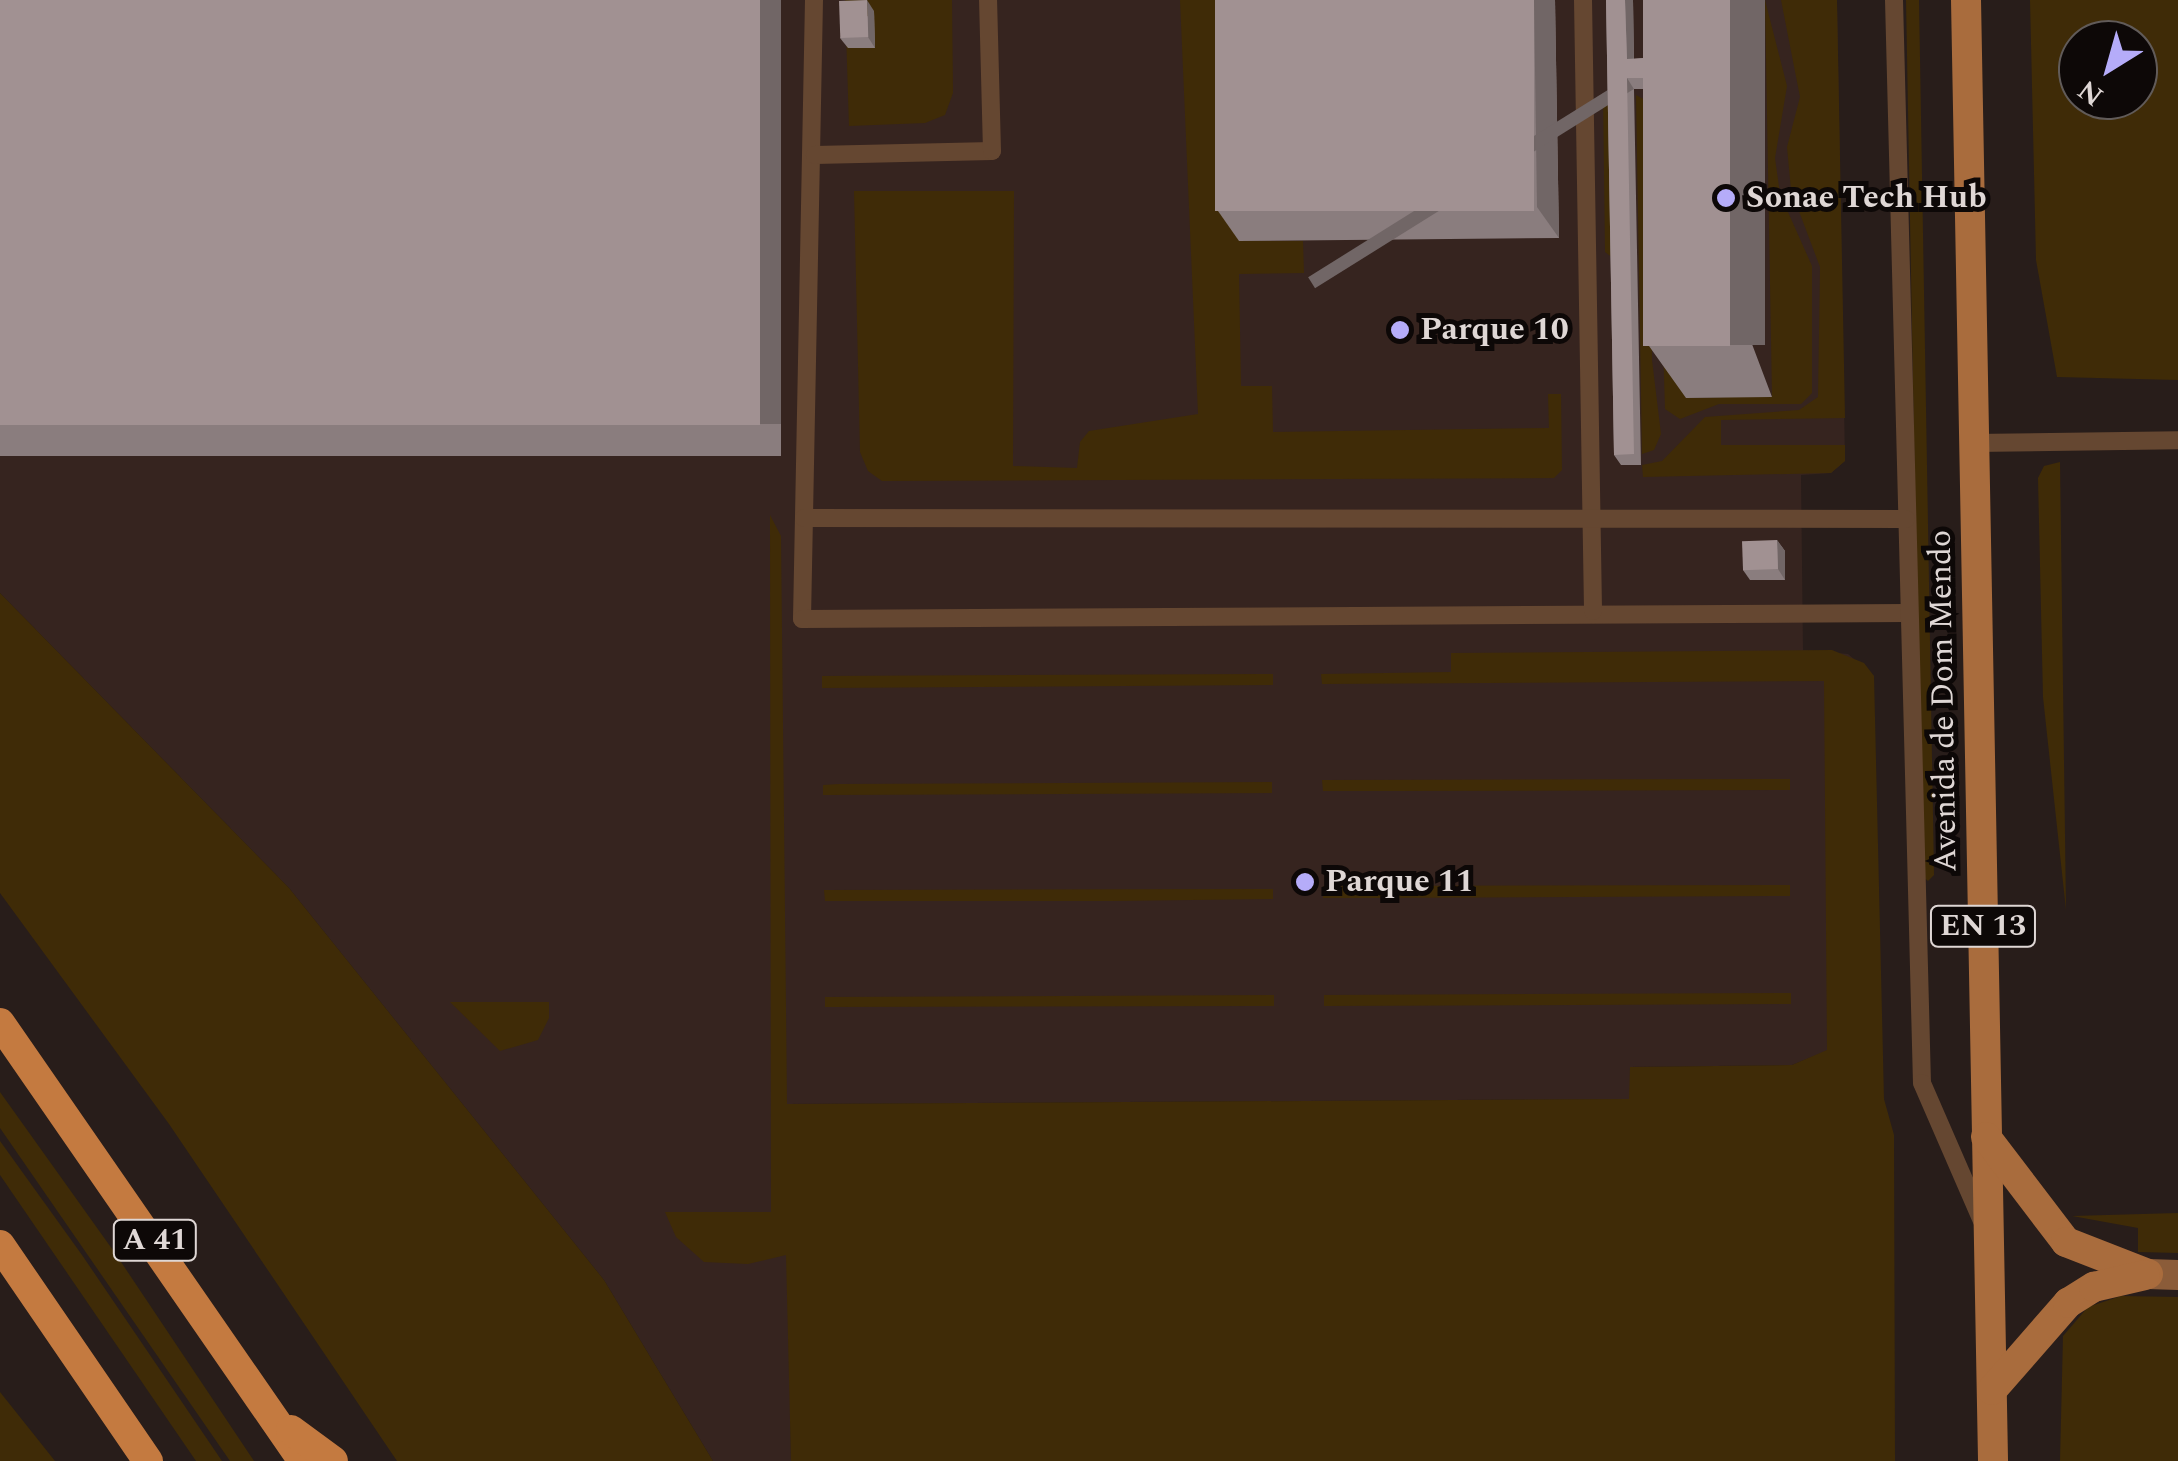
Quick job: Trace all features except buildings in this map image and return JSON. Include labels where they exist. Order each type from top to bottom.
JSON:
[{"type":"highway","name":"A 41","points":[[0,1022],[303,1461]]},
{"type":"highway","points":[[0,1245],[148,1461]]},
{"type":"highway","points":[[274,1418],[333,1461]]},
{"type":"main road","name":"Avenida de Dom Mendo","points":[[1966,0],[1993,1461]]},
{"type":"main road","points":[[1986,1137],[2066,1242],[2163,1275]]},
{"type":"main road","points":[[1992,1390],[2068,1303],[2094,1287],[2163,1275]]},
{"type":"lane","points":[[814,0],[816,155],[802,619],[1593,611],[1907,614]]},
{"type":"lane","points":[[816,155],[992,151],[988,0]]},
{"type":"lane","points":[[1583,0],[1593,611]]},
{"type":"lane","points":[[1894,0],[1922,1083],[1988,1236]]},
{"type":"lane","points":[[1974,443],[2178,440]]},
{"type":"lane","points":[[804,518],[1906,519]]},
{"type":"shaded area","points":[[0,0],[1837,0],[1845,461],[1831,473],[1801,475],[1803,650],[1848,654],[1874,676],[1827,1051],[1792,1065],[1630,1067],[1630,1099],[787,1104],[791,1461],[713,1461],[604,1280],[289,888],[0,593]]},
{"type":"shaded area","points":[[845,0],[952,0],[953,93],[945,115],[925,123],[849,126]]},
{"type":"shaded area","points":[[1180,0],[1236,0],[1239,241],[1303,241],[1304,273],[1239,274],[1241,386],[1272,386],[1273,432],[1549,428],[1548,394],[1561,394],[1562,470],[1554,478],[882,481],[868,471],[860,452],[854,191],[1014,191],[1013,466],[1077,468],[1080,442],[1089,431],[1198,414]]},
{"type":"shaded area","points":[[1765,0],[1787,86],[1775,158],[1780,194],[1812,266],[1812,393],[1801,404],[1719,404],[1680,419],[1665,409],[1663,342],[1686,398],[1772,396]]},
{"type":"shaded area","points":[[1781,0],[1837,0],[1845,418],[1721,420],[1721,445],[1845,445],[1845,461],[1831,473],[1643,477],[1642,465],[1662,461],[1705,417],[1799,410],[1818,397],[1820,267],[1791,190],[1787,147],[1800,97]]},
{"type":"shaded area","points":[[1906,0],[1919,0],[1934,875],[1928,881],[1922,876]]},
{"type":"shaded area","points":[[2030,0],[2178,0],[2178,380],[2057,377],[2036,260]]},
{"type":"shaded area","points":[[1603,93],[1610,100],[1618,262],[1605,252]]},
{"type":"shaded area","points":[[1636,95],[1649,102],[1652,360],[1661,434],[1654,450],[1642,454]]},
{"type":"shaded area","points":[[2060,462],[2066,910],[2043,697],[2038,478],[2044,466]]},
{"type":"shaded area","points":[[770,515],[781,536],[787,1104],[1629,1099],[1630,1067],[1792,1065],[1827,1050],[1824,681],[1322,684],[1321,674],[1451,672],[1451,653],[1832,650],[1864,663],[1874,676],[1884,1099],[1894,1135],[1895,1461],[791,1461],[786,1255],[748,1264],[704,1262],[676,1237],[665,1212],[771,1212]]},
{"type":"shaded area","points":[[0,593],[289,888],[604,1280],[713,1461],[397,1461],[169,1124],[0,893]]},
{"type":"shaded area","points":[[1273,674],[1273,685],[822,688],[822,676]]},
{"type":"shaded area","points":[[1790,779],[1790,790],[1387,791],[1323,791],[1322,780]]},
{"type":"shaded area","points":[[1272,782],[1272,793],[823,795],[823,785],[839,784]]},
{"type":"shaded area","points":[[1790,885],[1790,896],[1323,898],[1323,886]]},
{"type":"shaded area","points":[[1273,889],[1273,899],[1113,901],[825,901],[824,890]]},
{"type":"shaded area","points":[[1791,993],[1791,1004],[1324,1006],[1324,995]]},
{"type":"shaded area","points":[[1274,995],[1274,1006],[825,1007],[825,997]]},
{"type":"shaded area","points":[[450,1002],[549,1002],[549,1018],[538,1040],[500,1051]]},
{"type":"shaded area","points":[[0,1092],[115,1253],[254,1461],[230,1461],[0,1128]]},
{"type":"shaded area","points":[[0,1141],[222,1461],[196,1461],[0,1175]]},
{"type":"shaded area","points":[[2178,1213],[2178,1253],[2138,1252],[2138,1228],[2072,1216]]},
{"type":"shaded area","points":[[2121,1296],[2178,1297],[2178,1461],[2060,1461],[2063,1336],[2088,1307]]},
{"type":"shaded area","points":[[0,1392],[55,1461],[0,1461]]},
{"type":"place","name":"Sonae Tech Hub","points":[[1726,198]]},
{"type":"place","name":"Parque 10","points":[[1400,330]]},
{"type":"place","name":"Parque 11","points":[[1305,882]]}]
